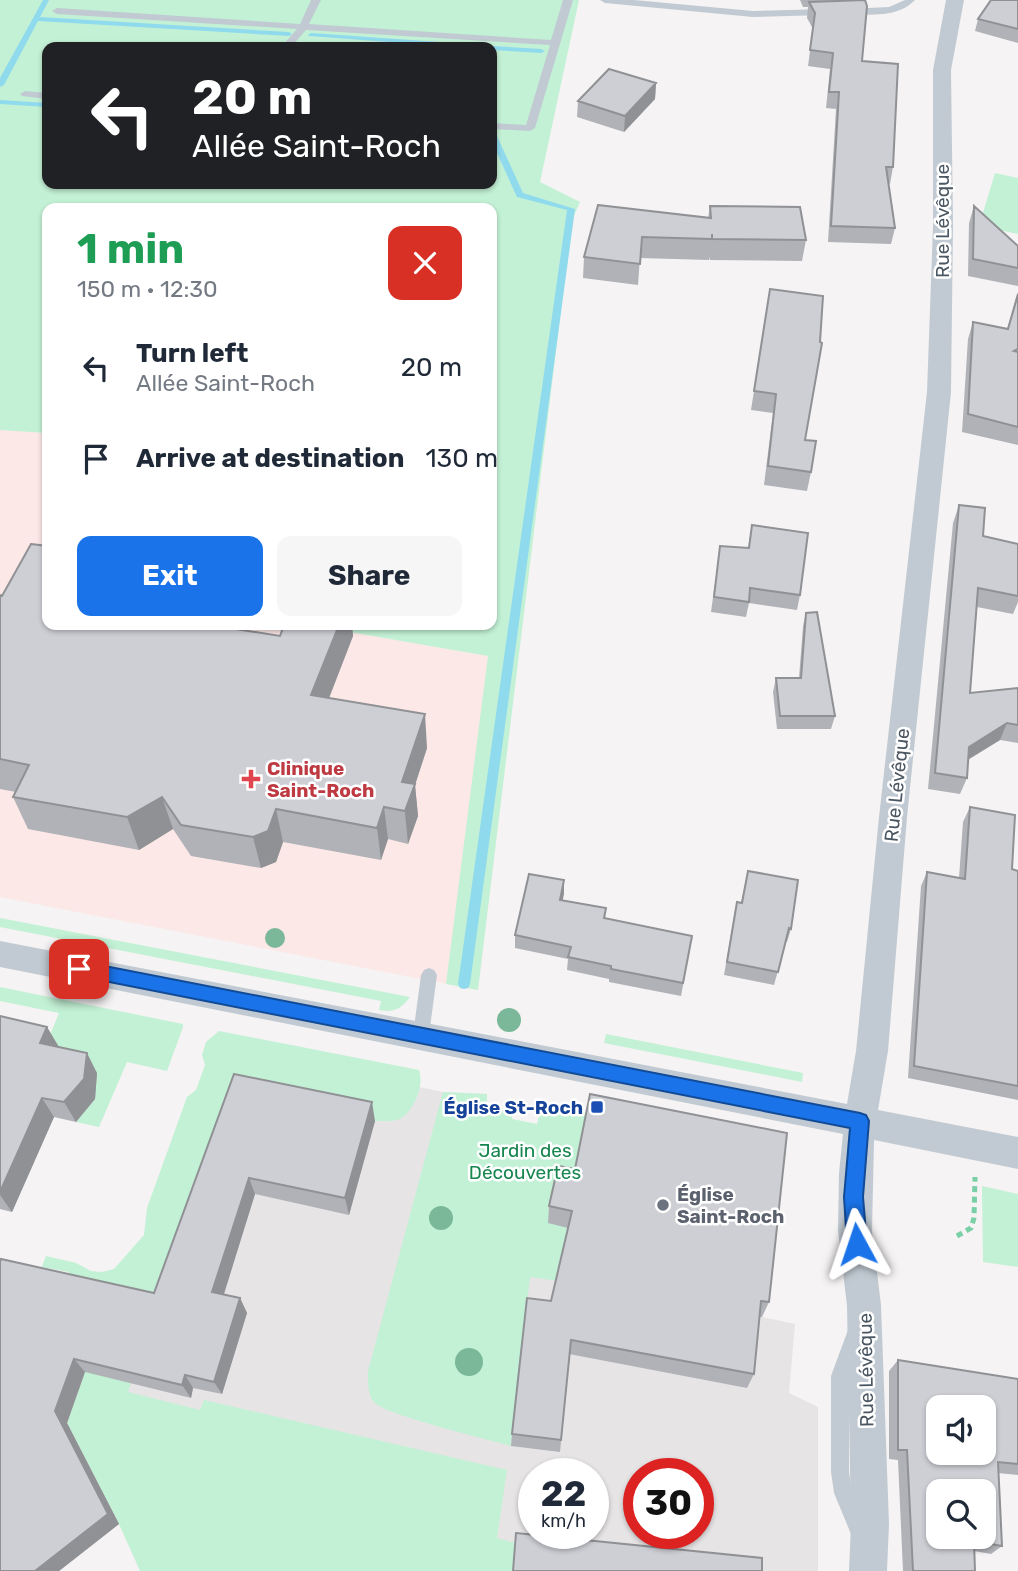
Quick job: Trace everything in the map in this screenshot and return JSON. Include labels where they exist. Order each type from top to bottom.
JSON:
[{"type":"street","name":"Rue Lévêque","points":[[869,1560],[864,1311],[854,1218],[860,1121],[872,1051],[893,817],[938,405],[943,279],[942,70],[955,0]]},
{"type":"street","points":[[0,954],[1018,1153]]},
{"type":"lane","points":[[290,42],[303,28],[316,0]]},
{"type":"lane","points":[[497,126],[530,128],[568,0]]},
{"type":"lane","points":[[605,0],[767,14],[885,10],[904,6],[910,0]]},
{"type":"lane","points":[[57,11],[555,43]]},
{"type":"lane","points":[[24,94],[42,96]]},
{"type":"lane","points":[[421,1035],[429,975]]},
{"type":"path","points":[[957,1236],[971,1228],[974,1219],[975,1144]]},
{"type":"shaded area","name":"Clinique Saint-Roch","points":[[0,430],[42,433],[42,630],[338,630],[517,661],[478,990],[0,897]]},
{"type":"shaded area","points":[[223,1046],[443,1092],[487,1094],[482,1269],[612,1285],[795,1324],[789,1393],[818,1407],[818,1571],[475,1571],[93,1419]]},
{"type":"green space","points":[[0,0],[579,0],[540,182],[580,202],[572,220],[478,990],[446,984],[488,656],[338,630],[497,630],[497,203],[42,203],[42,433],[0,430]]},
{"type":"green space","points":[[995,173],[1018,178],[1018,234],[979,226]]},
{"type":"green space","points":[[0,918],[410,997],[397,1009],[379,1010],[381,1001],[0,927]]},
{"type":"green space","points":[[0,987],[183,1024],[183,1027],[167,1071],[127,1062],[99,1127],[76,1122],[95,1099],[46,1045],[59,1013],[0,1001]]},
{"type":"green space","points":[[219,1031],[419,1070],[420,1088],[412,1107],[400,1119],[375,1121],[196,1192],[128,1392],[200,1410],[204,1400],[507,1470],[497,1538],[516,1543],[514,1571],[140,1571],[67,1423],[111,1296],[65,1286],[69,1272],[42,1267],[46,1256],[76,1263],[91,1271],[114,1269],[144,1235],[147,1208],[187,1097],[196,1090],[205,1065],[202,1055],[206,1042]]},
{"type":"green space","points":[[606,1034],[803,1073],[802,1082],[604,1043]]},
{"type":"green space","name":"Jardin des Découvertes","points":[[443,1092],[487,1094],[487,1105],[513,1111],[512,1119],[537,1124],[542,1104],[588,1113],[573,1187],[548,1222],[570,1228],[559,1281],[530,1277],[511,1446],[399,1414],[375,1403],[369,1392],[368,1371]]},
{"type":"green space","points":[[982,1186],[1018,1194],[1018,1267],[983,1262]]},
{"type":"building","points":[[865,0],[867,6],[862,61],[898,64],[893,167],[886,167],[895,228],[831,226],[839,92],[829,92],[833,53],[810,50],[815,13],[809,2]]},
{"type":"building","points":[[991,0],[1018,0],[1018,29],[978,19]]},
{"type":"building","points":[[609,69],[656,83],[625,116],[578,101]]},
{"type":"building","points":[[598,205],[711,218],[710,206],[800,207],[806,240],[642,237],[640,264],[584,257]]},
{"type":"building","points":[[974,206],[1018,246],[1018,268],[973,259]]},
{"type":"building","points":[[770,289],[823,296],[822,343],[805,440],[816,441],[811,472],[768,466],[776,394],[754,391]]},
{"type":"building","points":[[1018,294],[1018,349],[1014,351],[1018,352],[1018,427],[968,414],[973,322],[1008,329]]},
{"type":"building","points":[[959,505],[985,508],[983,536],[1018,544],[1018,596],[978,588],[970,693],[1018,688],[1018,725],[1007,723],[969,747],[967,778],[935,773]]},
{"type":"building","points":[[752,525],[808,533],[800,595],[750,588],[749,602],[714,597],[720,546],[749,548]]},
{"type":"building","points":[[31,544],[42,545],[42,630],[242,630],[280,636],[282,630],[337,630],[311,695],[425,714],[402,782],[415,784],[405,811],[384,807],[377,828],[276,809],[268,831],[253,837],[181,825],[162,797],[127,817],[13,797],[29,765],[0,759],[0,595],[2,596]]},
{"type":"building","points":[[817,612],[835,716],[780,716],[776,678],[801,678],[806,613]]},
{"type":"building","points":[[970,807],[1015,815],[1012,869],[1018,871],[1018,1086],[914,1066],[927,872],[965,879]]},
{"type":"building","points":[[748,871],[798,880],[791,929],[789,928],[778,972],[727,962],[737,902],[742,903]]},
{"type":"building","points":[[529,874],[564,880],[560,900],[606,908],[604,918],[692,936],[683,983],[611,969],[611,966],[568,957],[571,947],[515,935]]},
{"type":"building","points":[[0,1016],[47,1027],[40,1043],[87,1053],[84,1079],[64,1102],[42,1098],[0,1192]]},
{"type":"building","points":[[234,1074],[372,1102],[345,1198],[249,1178],[212,1292],[240,1298],[214,1382],[185,1375],[182,1385],[74,1359],[55,1411],[108,1514],[35,1571],[0,1571],[1,1259],[154,1293]]},
{"type":"building","points":[[590,1094],[787,1133],[769,1302],[761,1301],[754,1374],[571,1340],[561,1440],[512,1434],[527,1298],[551,1301],[572,1211],[549,1206],[558,1166],[575,1169]]},
{"type":"building","points":[[898,1360],[1018,1379],[1018,1464],[998,1462],[1002,1546],[996,1545],[996,1479],[926,1479],[926,1549],[974,1549],[975,1571],[913,1571],[907,1450],[898,1450]]},
{"type":"building","points":[[516,1533],[518,1549],[609,1549],[609,1542],[623,1544],[623,1549],[673,1549],[762,1558],[762,1571],[513,1571]]},
{"type":"waterway","points":[[36,19],[46,0]]},
{"type":"waterway","points":[[0,85],[36,19]]},
{"type":"waterway","points":[[36,19],[289,34]]},
{"type":"waterway","points":[[311,35],[411,42]]},
{"type":"waterway","points":[[497,48],[541,51]]},
{"type":"waterway","points":[[0,102],[42,105]]},
{"type":"waterway","points":[[464,984],[571,209],[520,195],[497,145]]},
{"type":"place","name":"Clinique Saint-Roch","points":[[251,779]]},
{"type":"place","name":"Église St-Roch","points":[[597,1107]]},
{"type":"place","name":"Église Saint-Roch","points":[[663,1205]]},
{"type":"route","points":[[79,969],[860,1121],[854,1197],[857,1244]]}]
